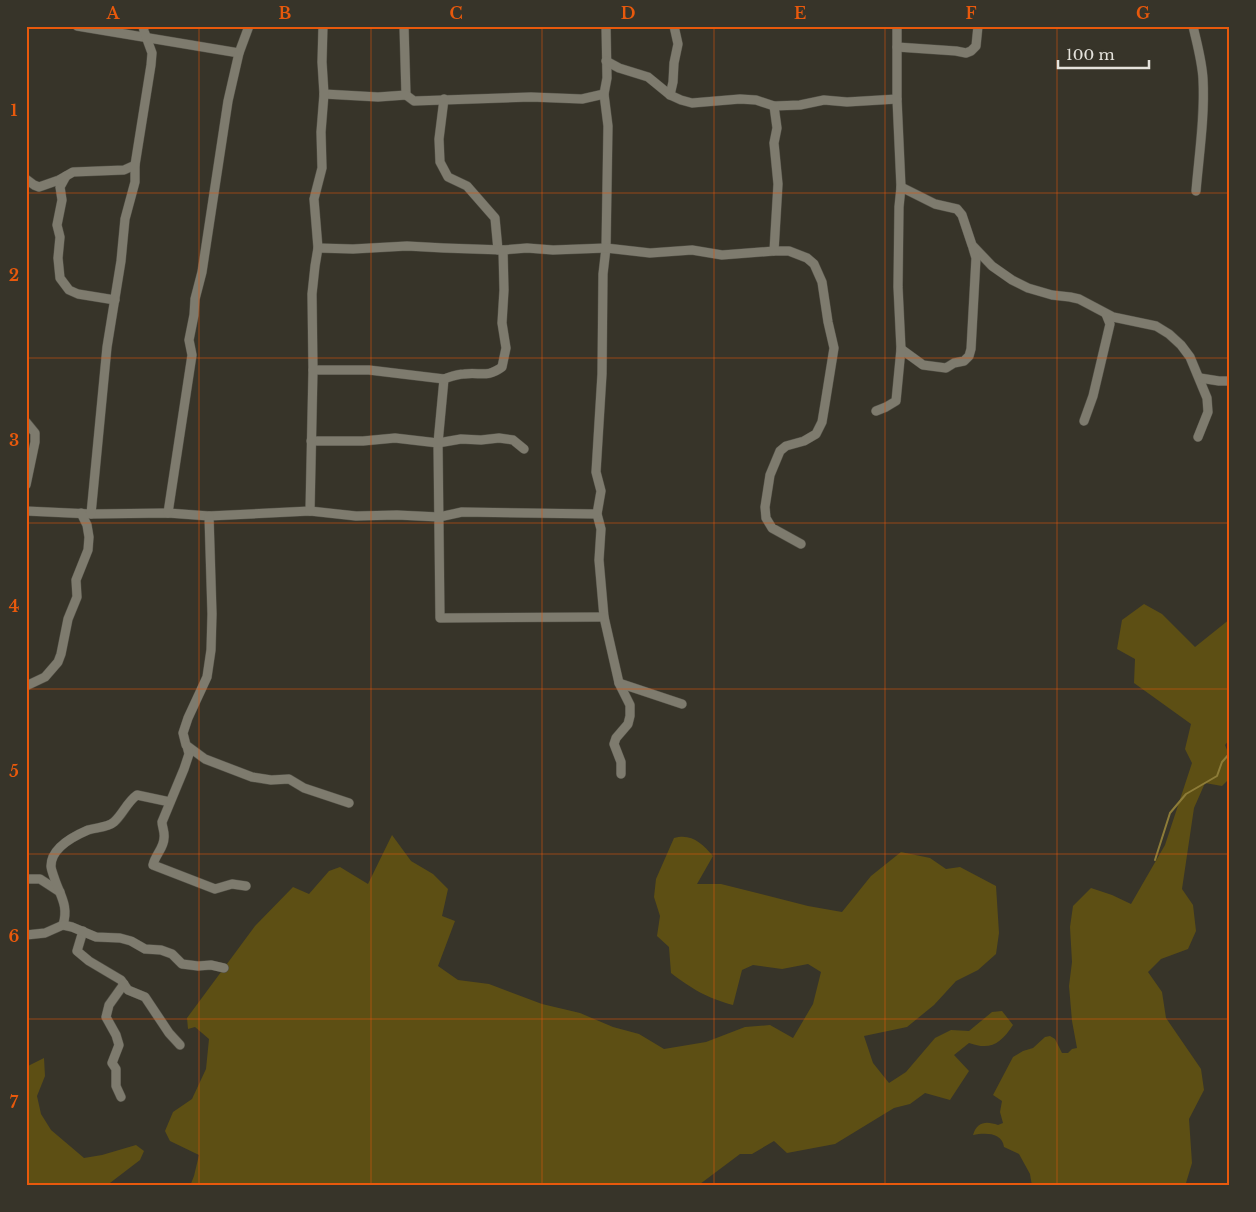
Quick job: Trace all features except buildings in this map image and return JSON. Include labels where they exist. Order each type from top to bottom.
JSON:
[{"type":"street","points":[[77,26],[239,53]]},
{"type":"street","points":[[91,514],[107,347],[125,220],[135,182],[134,165],[151,65],[152,53],[143,26]]},
{"type":"street","points":[[168,513],[192,355],[189,340],[202,272],[228,101],[239,53],[249,26]]},
{"type":"street","points":[[310,511],[313,370],[312,294],[318,248],[314,199],[322,168],[323,26]]},
{"type":"street","points":[[404,26],[406,95]]},
{"type":"street","points":[[606,26],[607,78],[604,94],[608,126],[606,248],[602,374],[596,472],[601,491],[597,514],[601,530],[599,560],[604,617],[619,683],[630,705],[628,724],[616,738],[614,744],[621,762],[621,774]]},
{"type":"street","points":[[670,95],[674,82],[674,63],[678,44],[674,26]]},
{"type":"street","points":[[876,411],[896,401],[901,349],[898,287],[901,187],[897,100],[897,26]]},
{"type":"street","points":[[897,48],[966,53],[976,46],[978,26]]},
{"type":"street","points":[[1193,26],[1200,55],[1203,80],[1196,191]]},
{"type":"street","points":[[606,61],[619,68],[648,78],[670,95],[692,103],[724,102],[740,99],[756,100],[774,106],[800,105],[824,100],[848,102],[897,100]]},
{"type":"street","points":[[324,94],[378,97],[406,95],[414,101],[530,97],[582,99],[604,94]]},
{"type":"street","points":[[313,370],[369,370],[444,379],[461,374],[485,375],[494,373],[502,367],[506,348],[502,323],[501,250],[495,218],[466,186],[448,177],[440,162],[439,139],[444,99]]},
{"type":"street","points":[[774,106],[777,128],[774,143],[778,184],[774,251]]},
{"type":"street","points":[[26,179],[39,187],[59,180],[72,172],[124,170],[134,165]]},
{"type":"street","points":[[66,176],[60,188],[62,200],[57,225],[60,237],[58,258],[60,278],[69,290],[78,294],[115,300]]},
{"type":"street","points":[[901,187],[935,204],[957,209],[962,215],[976,258],[969,356],[964,361],[954,363],[946,368],[923,365],[901,349]]},
{"type":"street","points":[[972,245],[992,266],[1012,280],[1028,288],[1052,295],[1079,299],[1113,317],[1156,326],[1181,344],[1190,357],[1200,378],[1206,398],[1208,412],[1198,436]]},
{"type":"street","points":[[318,248],[353,250],[407,246],[501,250],[527,248],[553,250],[606,248],[650,253],[692,250],[722,255],[789,251],[807,258],[814,264],[822,282],[834,348],[822,422],[819,429],[811,437],[786,446],[780,451],[770,475],[766,493],[766,518],[772,528],[801,544]]},
{"type":"street","points":[[1084,421],[1093,396],[1110,324],[1106,314]]},
{"type":"street","points":[[1200,378],[1219,381],[1230,380]]},
{"type":"street","points":[[444,379],[438,443],[440,618],[604,617]]},
{"type":"street","points":[[26,422],[35,433],[35,442],[26,484]]},
{"type":"street","points":[[311,441],[363,441],[395,438],[438,443],[461,439],[481,440],[499,438],[513,440],[524,449]]},
{"type":"street","points":[[26,512],[91,514],[168,513],[209,516],[310,511],[356,516],[398,515],[439,517],[462,512],[597,514]]},
{"type":"street","points":[[26,686],[45,676],[58,662],[61,654],[68,619],[77,597],[76,580],[88,550],[89,537],[87,525],[81,513]]},
{"type":"street","points":[[209,516],[212,614],[207,677],[183,733],[188,754],[162,822],[164,838],[161,850],[153,865],[215,889],[232,884],[246,886]]},
{"type":"street","points":[[619,683],[682,704]]},
{"type":"street","points":[[186,745],[205,759],[252,777],[271,780],[289,779],[304,788],[348,803]]},
{"type":"street","points":[[63,926],[66,916],[65,906],[51,866],[54,854],[60,846],[89,830],[113,823],[137,795],[170,802]]},
{"type":"street","points":[[26,879],[40,879],[60,892]]},
{"type":"street","points":[[26,935],[44,933],[63,926],[83,931],[96,937],[120,938],[145,949],[160,950],[172,954],[182,964],[210,965],[224,968]]},
{"type":"street","points":[[83,931],[77,951],[89,961],[121,980],[128,990],[145,997],[163,1025],[180,1045]]},
{"type":"street","points":[[121,1097],[116,1086],[116,1069],[112,1063],[119,1045],[106,1017],[109,1005],[124,984]]},
{"type":"shaded area","points":[[1144,604],[1162,614],[1195,647],[1230,619],[1230,739],[1225,745],[1230,757],[1230,778],[1222,786],[1205,783],[1194,808],[1182,889],[1193,905],[1196,931],[1188,949],[1161,959],[1148,972],[1162,992],[1166,1018],[1201,1069],[1204,1090],[1189,1119],[1192,1163],[1186,1183],[1183,1186],[1032,1186],[1030,1174],[1019,1154],[1004,1147],[1003,1142],[996,1136],[988,1134],[973,1135],[977,1127],[983,1123],[998,1125],[1003,1123],[1000,1112],[1002,1101],[993,1095],[1013,1057],[1033,1048],[1045,1037],[1050,1036],[1055,1039],[1062,1053],[1068,1053],[1072,1049],[1077,1048],[1072,1021],[1069,986],[1072,962],[1070,927],[1073,906],[1091,888],[1131,904],[1165,845],[1192,763],[1185,749],[1191,724],[1134,683],[1135,659],[1117,649],[1122,620]]},
{"type":"shaded area","points":[[392,835],[411,861],[433,874],[448,889],[442,916],[455,921],[438,966],[458,980],[489,984],[542,1004],[580,1013],[613,1027],[639,1034],[664,1049],[706,1042],[745,1027],[770,1025],[793,1038],[813,1004],[821,972],[808,964],[782,969],[753,965],[742,970],[733,1005],[700,992],[671,973],[669,947],[657,936],[660,916],[654,897],[656,879],[674,838],[686,837],[696,840],[713,856],[697,884],[721,884],[808,906],[842,912],[871,876],[901,852],[930,858],[946,869],[960,867],[996,886],[999,933],[996,954],[978,970],[956,981],[934,1005],[907,1027],[864,1036],[873,1063],[889,1083],[906,1072],[935,1038],[951,1030],[969,1031],[992,1012],[1002,1011],[1013,1025],[1004,1037],[995,1044],[983,1046],[969,1043],[954,1055],[969,1071],[950,1100],[925,1093],[910,1104],[894,1108],[835,1144],[787,1153],[774,1141],[752,1154],[740,1154],[700,1184],[700,1186],[190,1186],[199,1155],[170,1141],[165,1131],[173,1112],[192,1099],[206,1069],[209,1039],[195,1027],[188,1029],[187,1018],[255,926],[293,887],[309,894],[329,871],[340,867],[368,884]]},
{"type":"shaded area","points":[[44,1058],[45,1076],[37,1096],[41,1114],[51,1130],[84,1158],[136,1145],[144,1151],[140,1160],[106,1186],[26,1186],[26,1067]]},
{"type":"waterway","points":[[1155,860],[1170,813],[1186,794],[1217,776],[1222,762],[1230,753]]}]
